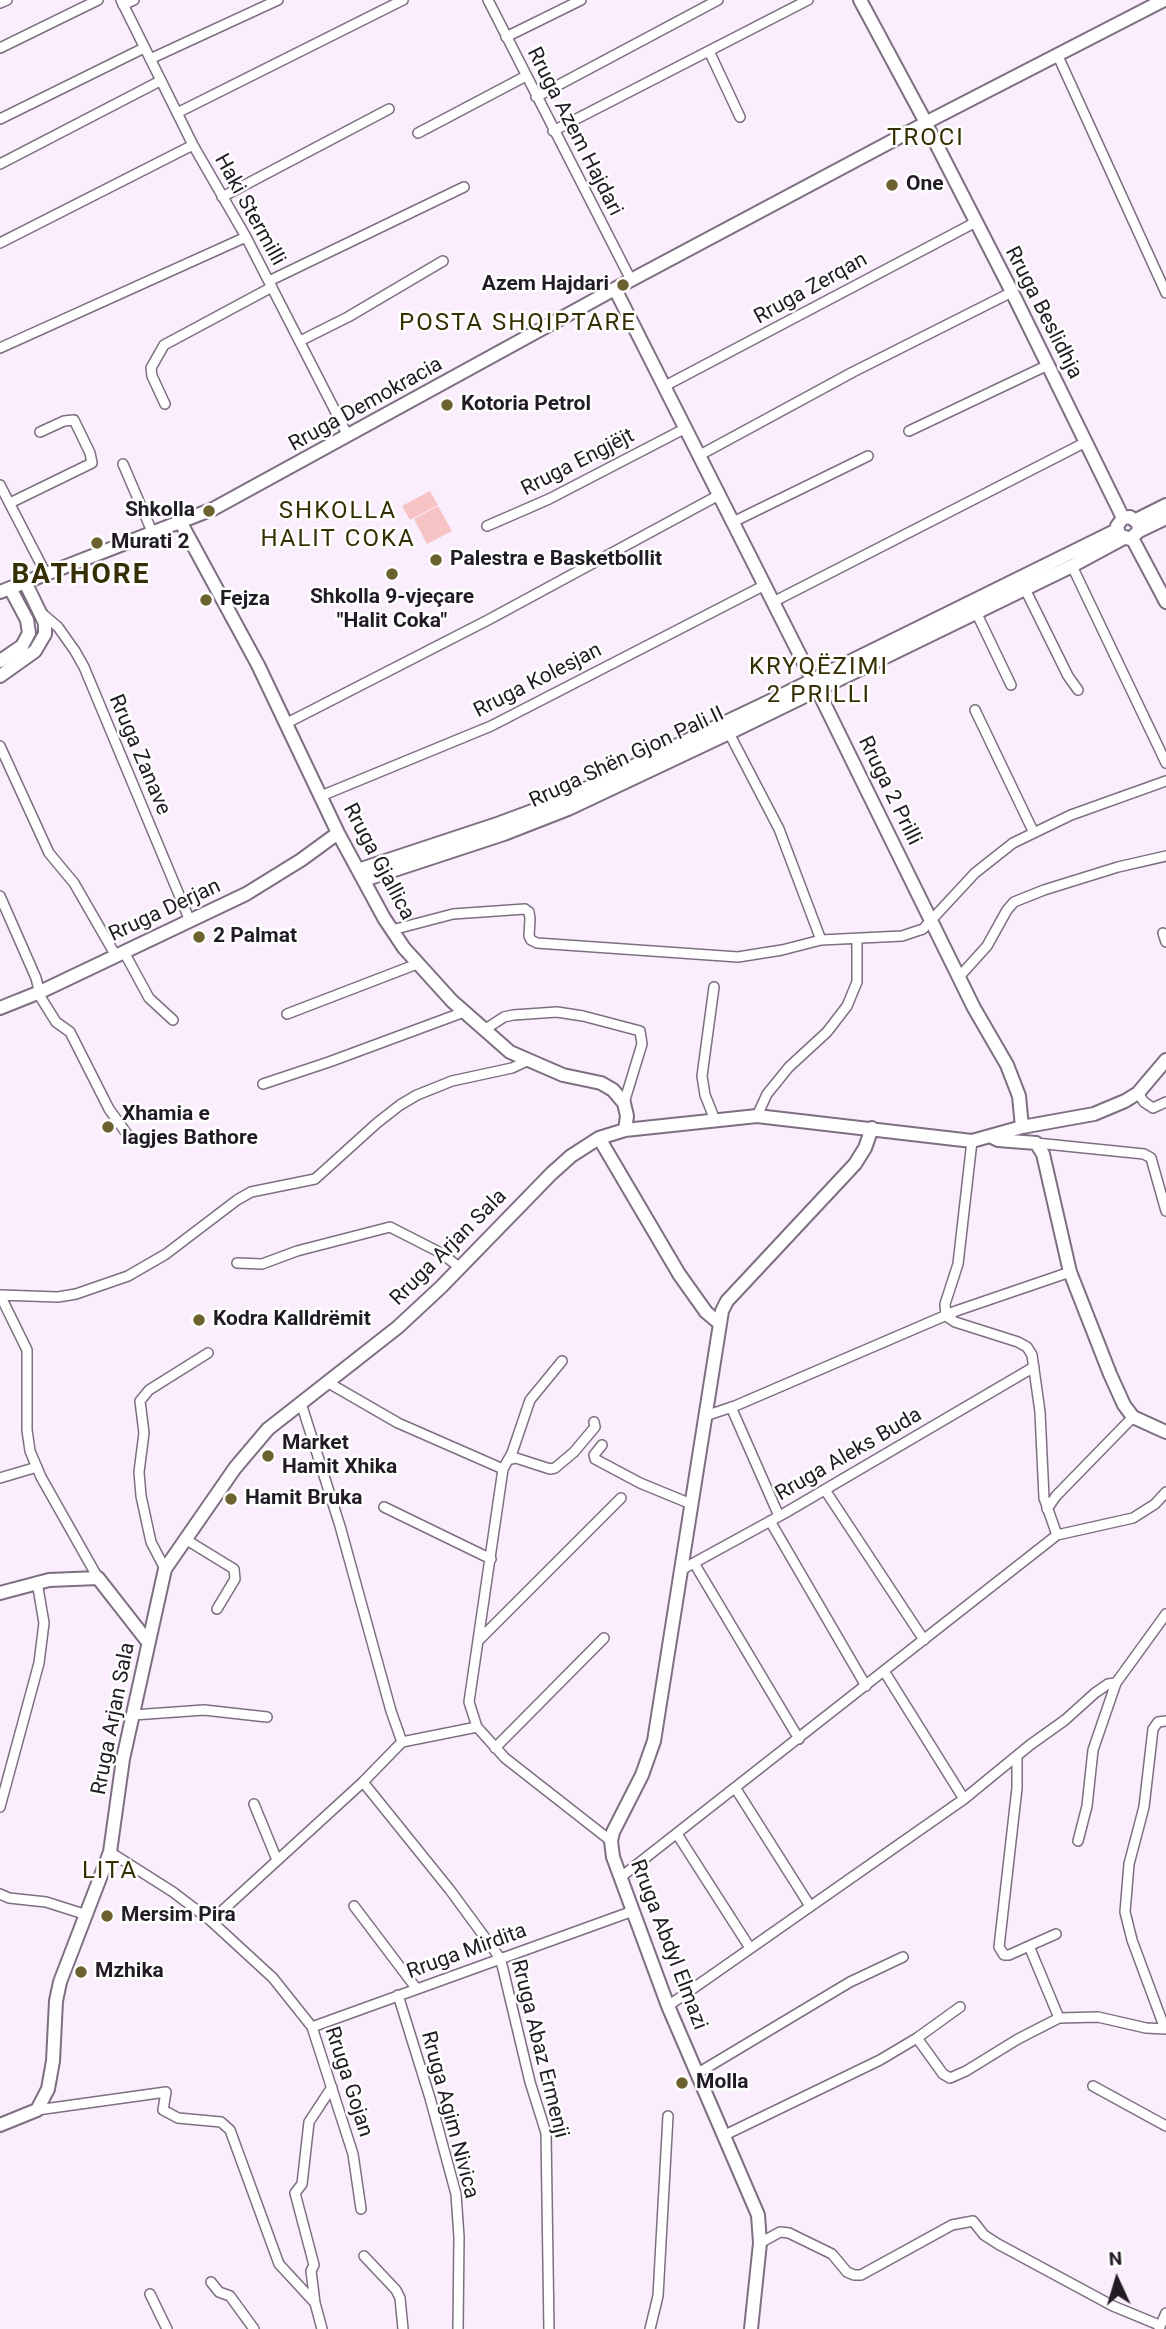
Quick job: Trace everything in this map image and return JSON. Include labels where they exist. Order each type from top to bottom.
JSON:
[{"type":"street","points":[[0,3],[7,0]]},
{"type":"street","points":[[0,48],[98,0]]},
{"type":"street","points":[[122,3],[134,0]]},
{"type":"street","points":[[150,60],[278,0]]},
{"type":"street","points":[[177,113],[403,0]]},
{"type":"street","name":"Rruga Azem Hajdari","points":[[488,0],[631,280]]},
{"type":"street","points":[[506,37],[581,0]]},
{"type":"street","points":[[536,97],[718,0]]},
{"type":"street","points":[[553,131],[808,0]]},
{"type":"street","name":"Rruga Beslidhja","points":[[860,0],[1012,292],[1166,602]]},
{"type":"street","name":"Rruga Demokracia","points":[[5,590],[181,523],[248,491],[631,280],[925,123],[1164,0]]},
{"type":"street","name":"Haki Stermilli","points":[[122,3],[193,145],[246,237],[348,436]]},
{"type":"street","points":[[0,119],[144,48]]},
{"type":"street","points":[[709,51],[740,117]]},
{"type":"street","points":[[1057,54],[1166,293]]},
{"type":"street","points":[[418,133],[526,76]]},
{"type":"street","points":[[0,164],[160,80]]},
{"type":"street","points":[[222,197],[389,109]]},
{"type":"street","points":[[0,243],[193,145]]},
{"type":"street","points":[[165,404],[151,368],[164,345],[270,284],[464,187]]},
{"type":"street","name":"Rruga Zerqan","points":[[663,387],[976,222]]},
{"type":"street","points":[[0,348],[246,237]]},
{"type":"street","points":[[300,341],[348,317],[443,261]]},
{"type":"street","name":"Rruga 2 Prilli","points":[[615,289],[1015,1084],[1022,1110],[1022,1127]]},
{"type":"street","points":[[700,455],[853,372],[1012,292]]},
{"type":"street","points":[[909,431],[1048,365]]},
{"type":"street","points":[[10,503],[92,463],[74,420],[64,421],[40,432]]},
{"type":"street","name":"Rruga Engjëjt","points":[[487,526],[549,499],[684,429]]},
{"type":"street","points":[[773,602],[1086,442]]},
{"type":"street","points":[[733,522],[868,456]]},
{"type":"street","points":[[123,464],[153,534]]},
{"type":"street","points":[[0,485],[46,574]]},
{"type":"street","points":[[287,723],[488,620],[719,495]]},
{"type":"street","name":"Rruga Shën Gjon Pali II","points":[[361,875],[552,804],[976,612],[1072,566],[1166,505]]},
{"type":"street","name":"Rruga Shën Gjon Pali II","points":[[361,875],[539,821],[729,733],[814,684],[1128,529],[1166,518]]},
{"type":"street","name":"Rruga Gjallica","points":[[181,523],[287,723],[338,833],[392,930],[417,964],[464,1012],[510,1052],[563,1074],[601,1083],[613,1090],[624,1103]]},
{"type":"street","points":[[1072,566],[1166,763]]},
{"type":"street","points":[[0,676],[32,654],[42,643],[46,629],[25,582]]},
{"type":"street","name":"Rruga Kolesjan","points":[[321,796],[491,726],[765,586]]},
{"type":"street","points":[[1025,589],[1068,676],[1078,690]]},
{"type":"street","points":[[0,661],[25,643],[29,634],[27,620],[5,590]]},
{"type":"street","points":[[976,612],[1011,685]]},
{"type":"street","points":[[27,620],[41,613]]},
{"type":"street","name":"Rruga Zanave","points":[[41,613],[58,627],[84,667],[190,921]]},
{"type":"street","points":[[975,710],[1033,831]]},
{"type":"street","points":[[729,733],[779,829],[821,940]]},
{"type":"street","points":[[0,746],[48,853],[74,883],[149,998],[173,1020]]},
{"type":"street","points":[[392,930],[453,914],[525,909],[529,912],[529,936],[537,943],[737,957],[821,940],[885,938],[913,933],[923,929],[975,873],[996,855],[1033,831],[1097,805],[1166,782]]},
{"type":"street","name":"Rruga Derjan","points":[[0,1007],[40,992],[246,894],[338,833]]},
{"type":"street","points":[[959,977],[987,946],[1014,902],[1105,871],[1166,856]]},
{"type":"street","points":[[0,896],[36,978],[41,998],[56,1022],[70,1032],[95,1085],[127,1134]]},
{"type":"street","points":[[757,1116],[761,1104],[775,1085],[827,1032],[847,1006],[857,982],[857,939]]},
{"type":"street","points":[[287,1014],[417,964]]},
{"type":"street","points":[[714,987],[702,1076],[705,1096],[715,1120]]},
{"type":"street","points":[[262,1084],[464,1012]]},
{"type":"street","points":[[484,1030],[504,1017],[558,1012],[640,1031],[642,1044],[624,1103],[627,1116],[625,1130]]},
{"type":"street","name":"Rruga Arjan Sala","points":[[37,2110],[44,2100],[51,2076],[54,2019],[60,1982],[110,1852],[120,1776],[165,1569],[249,1450],[268,1429],[398,1327],[441,1287],[551,1174],[571,1156],[599,1138],[625,1130],[757,1116],[972,1141],[1022,1127],[1094,1114],[1139,1093],[1166,1060]]},
{"type":"street","points":[[148,1642],[98,1578],[30,1451],[26,1430],[27,1350],[0,1295],[58,1297],[76,1294],[128,1276],[166,1254],[251,1192],[315,1179],[377,1123],[417,1095],[452,1081],[512,1068],[527,1061]]},
{"type":"street","points":[[1139,1093],[1144,1102],[1153,1108],[1166,1102]]},
{"type":"street","name":"Rruga Abdyl Elmazi","points":[[751,2329],[760,2243],[758,2215],[668,2006],[613,1857],[611,1841],[642,1775],[654,1741],[719,1323],[727,1301],[855,1164],[865,1148],[872,1128]]},
{"type":"street","points":[[991,1136],[998,1140],[1144,1154],[1151,1158],[1166,1211]]},
{"type":"street","points":[[599,1138],[685,1282],[706,1312],[719,1323]]},
{"type":"street","points":[[946,1316],[945,1304],[958,1264],[972,1141]]},
{"type":"street","points":[[1036,1143],[1043,1154],[1070,1272],[1110,1374],[1124,1405],[1133,1417],[1166,1432]]},
{"type":"street","points":[[237,1263],[262,1264],[298,1251],[390,1227],[441,1253],[459,1267]]},
{"type":"street","points":[[705,1416],[946,1316],[1070,1272]]},
{"type":"street","points":[[946,1316],[955,1322],[1027,1347],[1034,1367],[1040,1412],[1044,1498],[1057,1535]]},
{"type":"street","points":[[165,1569],[151,1542],[141,1496],[139,1472],[144,1433],[140,1401],[149,1390],[208,1353]]},
{"type":"street","points":[[562,1361],[530,1400],[503,1469],[469,1702],[477,1727],[495,1748],[534,1782],[611,1841]]},
{"type":"street","name":"Rruga Aleks Buda","points":[[681,1570],[825,1490],[1034,1367]]},
{"type":"street","points":[[327,1382],[398,1423],[503,1469]]},
{"type":"street","points":[[301,1403],[340,1526],[402,1742]]},
{"type":"street","points":[[731,1407],[775,1518],[866,1686]]},
{"type":"street","points":[[1047,1509],[1056,1496],[1133,1417]]},
{"type":"street","points":[[508,1460],[516,1458],[550,1469],[555,1468],[574,1452],[595,1427],[594,1422]]},
{"type":"street","points":[[602,1445],[594,1455],[595,1459],[640,1483],[691,1504]]},
{"type":"street","points":[[0,1478],[37,1467]]},
{"type":"street","points":[[825,1490],[924,1640]]},
{"type":"street","points":[[621,1877],[1057,1535],[1133,1518],[1155,1504],[1166,1492]]},
{"type":"street","points":[[479,1640],[621,1498]]},
{"type":"street","points":[[384,1507],[491,1559]]},
{"type":"street","points":[[185,1539],[234,1569],[234,1579],[217,1609]]},
{"type":"street","points":[[694,1563],[799,1739]]},
{"type":"street","points":[[0,1593],[37,1582],[98,1578]]},
{"type":"street","points":[[0,1807],[39,1664],[44,1623],[37,1582]]},
{"type":"street","points":[[1078,1841],[1087,1806],[1093,1750],[1116,1683],[1166,1614]]},
{"type":"street","points":[[495,1748],[604,1638]]},
{"type":"street","points":[[884,1671],[964,1799]]},
{"type":"street","points":[[668,2006],[964,1799],[1065,1720],[1095,1693],[1108,1684],[1116,1683]]},
{"type":"street","points":[[133,1715],[204,1710],[267,1717]]},
{"type":"street","points":[[917,2038],[943,2074],[950,2078],[1059,2018],[1097,2017],[1146,2028],[1165,2029],[1132,1940],[1125,1912],[1129,1864],[1144,1807],[1153,1729],[1158,1722],[1166,1721]]},
{"type":"street","points":[[211,1921],[363,1782],[402,1742],[477,1727]]},
{"type":"street","points":[[1017,1756],[1017,1788],[999,1947],[1003,1955],[1009,1955],[1056,1934]]},
{"type":"street","name":"Rruga Abaz Ermenji","points":[[363,1782],[450,1890],[500,1958],[530,2082],[546,2133],[549,2329]]},
{"type":"street","points":[[736,1789],[810,1906]]},
{"type":"street","points":[[254,1804],[277,1860]]},
{"type":"street","points":[[677,1834],[750,1948]]},
{"type":"street","name":"Rruga Gojan","points":[[110,1852],[173,1892],[211,1921],[273,1978],[312,2027],[353,2154],[361,2209]]},
{"type":"street","points":[[0,1894],[9,1898],[46,1902],[87,1915]]},
{"type":"street","points":[[354,1906],[416,1988]]},
{"type":"street","name":"Rruga Mirdita","points":[[312,2027],[633,1910]]},
{"type":"street","points":[[1029,1946],[1059,2018]]},
{"type":"street","points":[[698,2073],[850,1982],[903,1957]]},
{"type":"street","name":"Rruga Agim Nivica","points":[[398,1995],[456,2194],[458,2329]]},
{"type":"street","points":[[725,2135],[880,2060],[960,2007]]},
{"type":"street","points":[[1093,2086],[1166,2126]]},
{"type":"street","points":[[321,2329],[311,2271],[314,2265],[295,2193],[302,2183],[309,2122],[332,2087]]},
{"type":"street","points":[[0,2125],[37,2110],[166,2092],[163,2110],[178,2118],[221,2122],[230,2130],[279,2264],[315,2303]]},
{"type":"street","points":[[650,2329],[658,2296],[668,2116]]},
{"type":"street","points":[[760,2243],[780,2232],[789,2233],[832,2254],[847,2272],[861,2275],[952,2225],[973,2221],[985,2235],[998,2244],[1113,2306],[1159,2327],[1166,2313]]},
{"type":"street","points":[[364,2256],[396,2290],[400,2298],[403,2329]]},
{"type":"street","points":[[211,2282],[219,2292],[230,2295],[254,2329]]},
{"type":"street","points":[[150,2294],[167,2329]]},
{"type":"shaded area","points":[[430,491],[438,505],[410,520],[402,506]]},
{"type":"shaded area","points":[[438,506],[452,531],[427,544],[414,519]]},
{"type":"place","name":"One","points":[[892,185]]},
{"type":"place","name":"Azem Hajdari","points":[[623,285]]},
{"type":"place","name":"Kotoria Petrol","points":[[447,405]]},
{"type":"place","name":"Shkolla","points":[[209,511]]},
{"type":"place","name":"Murati 2","points":[[97,543]]},
{"type":"place","name":"Palestra e Basketbollit","points":[[436,560]]},
{"type":"place","name":"Shkolla 9-vjeçare \"Halit Coka\"","points":[[392,574]]},
{"type":"place","name":"Fejza","points":[[206,600]]},
{"type":"place","name":"2 Palmat","points":[[199,937]]},
{"type":"place","name":"Xhamia e lagjes Bathore","points":[[108,1127]]},
{"type":"place","name":"Kodra Kalldrëmit","points":[[199,1320]]},
{"type":"place","name":"Market Hamit Xhika","points":[[268,1456]]},
{"type":"place","name":"Hamit Bruka","points":[[231,1499]]},
{"type":"place","name":"Mersim Pira","points":[[107,1916]]},
{"type":"place","name":"Mzhika","points":[[81,1972]]},
{"type":"place","name":"Molla","points":[[682,2083]]},
{"type":"district","name":"TROCI","points":[[926,139]]},
{"type":"district","name":"POSTA SHQIPTARE","points":[[518,324]]},
{"type":"district","name":"SHKOLLA HALIT COKA","points":[[338,526]]},
{"type":"district","name":"BATHORE","points":[[81,576]]},
{"type":"district","name":"KRYQËZIMI 2 PRILLI","points":[[819,682]]},
{"type":"district","name":"LITA","points":[[110,1872]]}]
